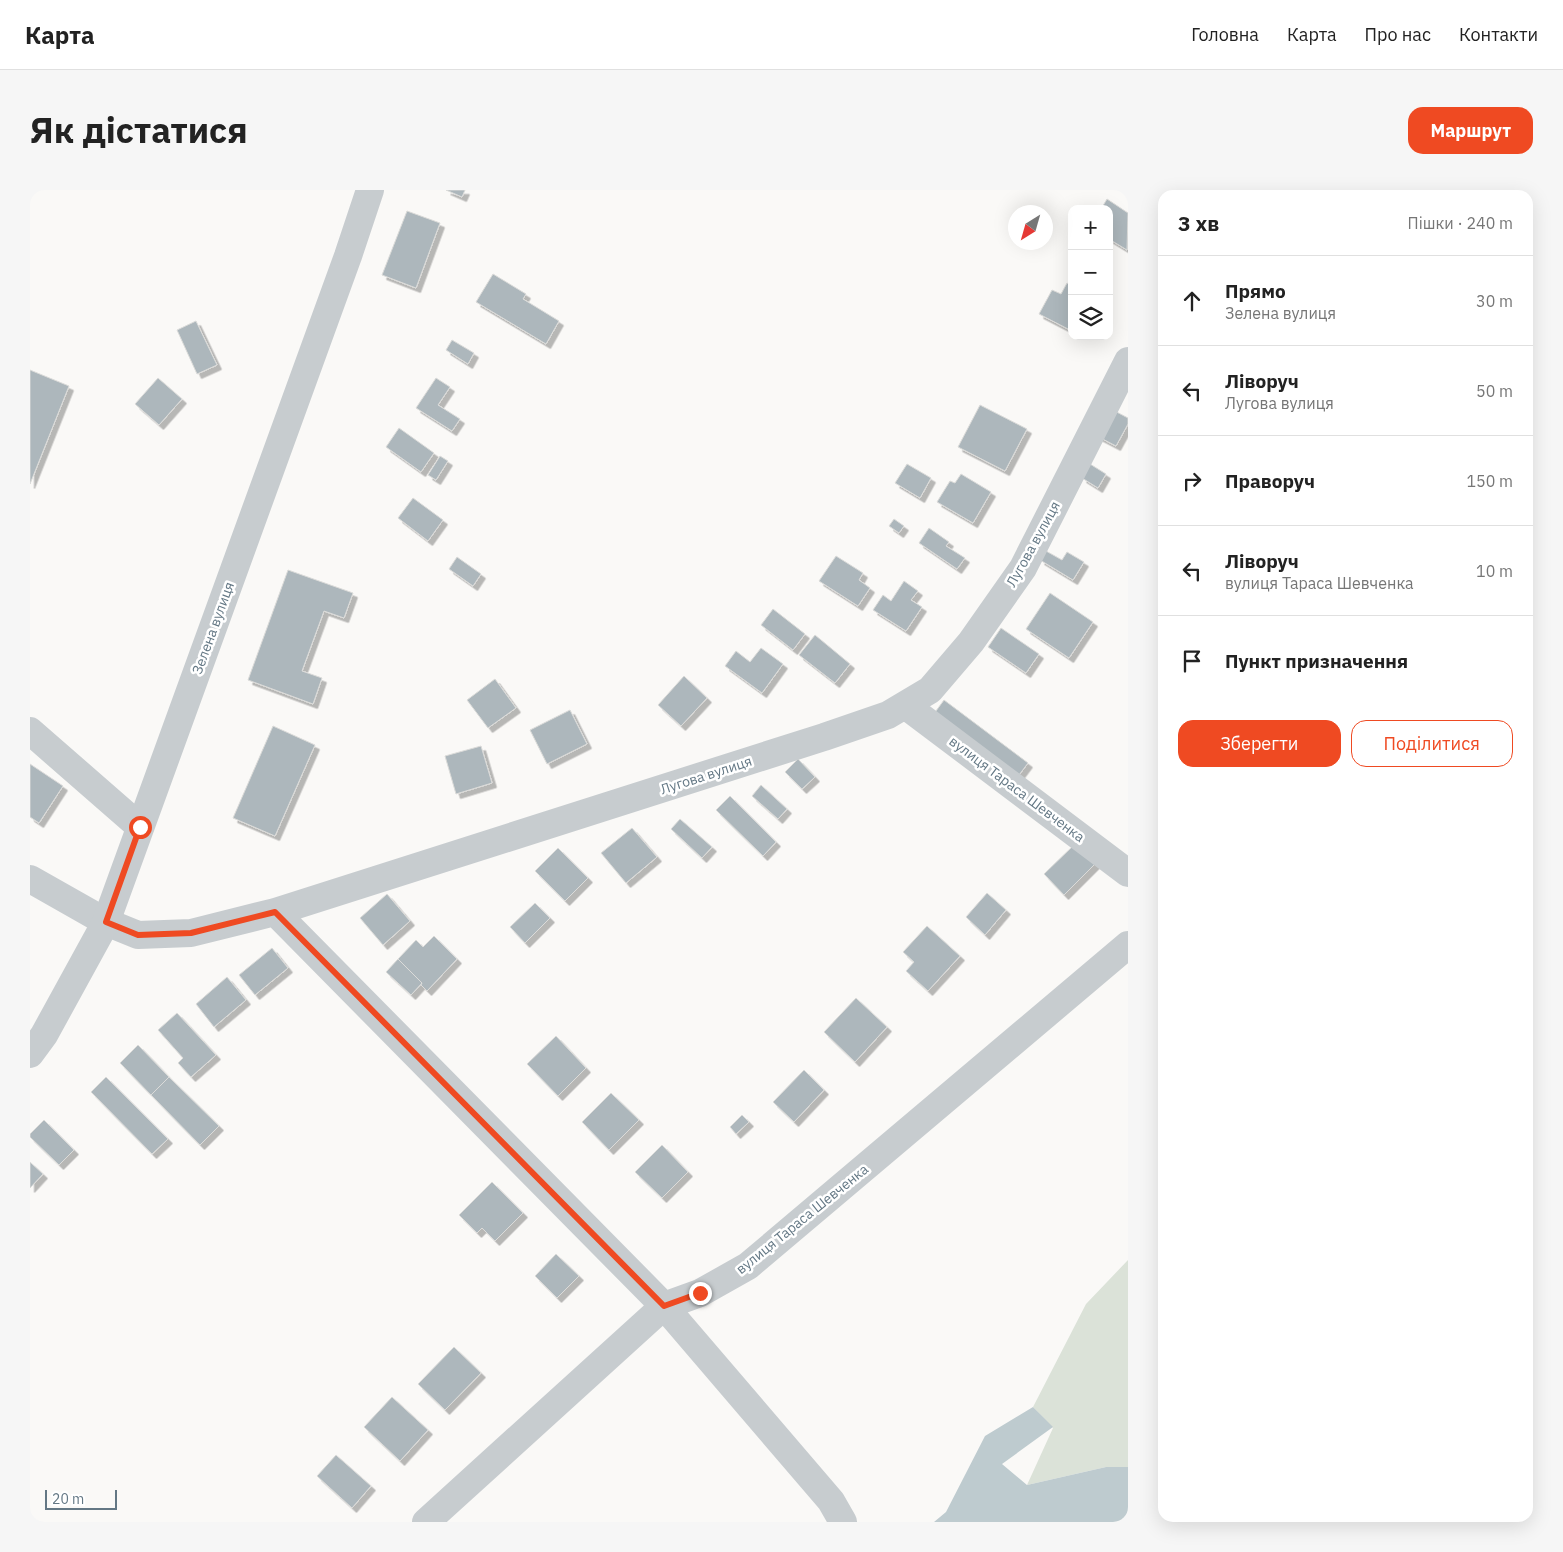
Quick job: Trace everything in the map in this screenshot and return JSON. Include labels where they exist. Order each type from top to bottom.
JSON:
[{"type":"street","name":"Зелена вулиця","points":[[30,1054],[44,1035],[106,922],[348,256],[370,190]]},
{"type":"street","name":"Лугова вулиця","points":[[30,880],[106,922],[138,935],[191,933],[275,912],[888,715],[930,690],[971,642],[1023,568],[1128,361]]},
{"type":"street","name":"вулиця Тараса Шевченка","points":[[906,705],[1128,873]]},
{"type":"street","points":[[30,731],[140,827]]},
{"type":"street","points":[[275,912],[664,1306],[831,1500],[843,1522]]},
{"type":"street","name":"вулиця Тараса Шевченка","points":[[426,1522],[664,1306],[700,1293],[748,1266],[1128,945]]},
{"type":"shaded area","points":[[1128,1260],[1128,1467],[1106,1467],[1027,1485],[1053,1428],[1033,1407],[1086,1304]]},
{"type":"shaded area","points":[[1033,1407],[1053,1427],[1002,1464],[1027,1485],[1106,1467],[1128,1467],[1128,1522],[934,1522],[946,1512],[985,1436]]},
{"type":"building","points":[[446,190],[465,190],[462,197]]},
{"type":"building","points":[[1107,199],[1128,213],[1127,250],[1113,241],[1113,205],[1103,205]]},
{"type":"building","points":[[407,211],[440,223],[416,288],[382,275]]},
{"type":"building","points":[[493,274],[526,294],[523,299],[559,321],[546,344],[476,302]]},
{"type":"building","points":[[1068,284],[1068,329],[1039,314],[1052,290],[1061,294]]},
{"type":"building","points":[[196,321],[217,365],[197,374],[177,330]]},
{"type":"building","points":[[452,340],[474,353],[468,364],[446,350]]},
{"type":"building","points":[[30,370],[69,386],[30,484]]},
{"type":"building","points":[[158,378],[182,399],[159,425],[135,404]]},
{"type":"building","points":[[436,378],[450,387],[438,405],[460,419],[452,431],[416,408]]},
{"type":"building","points":[[980,405],[1027,429],[1005,471],[958,447]]},
{"type":"building","points":[[1109,408],[1128,418],[1128,424],[1116,446],[1095,435]]},
{"type":"building","points":[[399,428],[434,453],[421,472],[386,447]]},
{"type":"building","points":[[440,456],[448,461],[436,480],[428,475]]},
{"type":"building","points":[[907,464],[931,478],[920,498],[895,483]]},
{"type":"building","points":[[1090,464],[1106,474],[1098,488],[1082,478]]},
{"type":"building","points":[[961,474],[991,492],[973,523],[937,502],[950,481],[955,483]]},
{"type":"building","points":[[413,498],[443,520],[428,541],[398,518]]},
{"type":"building","points":[[894,519],[904,526],[899,533],[889,526]]},
{"type":"building","points":[[929,528],[949,542],[946,546],[965,558],[957,569],[919,543]]},
{"type":"building","points":[[1046,551],[1062,560],[1067,552],[1084,562],[1073,580],[1040,560]]},
{"type":"building","points":[[836,556],[863,573],[859,580],[870,588],[858,606],[819,581]]},
{"type":"building","points":[[457,557],[481,574],[473,586],[449,569]]},
{"type":"building","points":[[288,570],[353,593],[344,618],[324,611],[302,671],[322,678],[313,704],[248,680]]},
{"type":"building","points":[[904,581],[918,591],[911,600],[922,607],[906,631],[873,610],[883,595],[891,601]]},
{"type":"building","points":[[1050,593],[1093,622],[1069,658],[1026,629]]},
{"type":"building","points":[[773,609],[805,634],[793,650],[761,625]]},
{"type":"building","points":[[1001,628],[1039,654],[1026,673],[988,647]]},
{"type":"building","points":[[815,635],[850,664],[835,683],[799,655]]},
{"type":"building","points":[[761,648],[783,664],[762,693],[725,666],[736,651],[750,662]]},
{"type":"building","points":[[684,676],[707,698],[681,726],[658,705]]},
{"type":"building","points":[[495,679],[516,708],[488,728],[467,700]]},
{"type":"building","points":[[944,700],[1028,763],[1016,779],[933,715]]},
{"type":"building","points":[[570,710],[587,744],[547,764],[530,730]]},
{"type":"building","points":[[273,726],[315,745],[275,836],[233,818]]},
{"type":"building","points":[[481,746],[492,783],[456,794],[445,756]]},
{"type":"building","points":[[798,759],[815,777],[802,789],[785,772]]},
{"type":"building","points":[[30,764],[63,786],[39,823],[30,817]]},
{"type":"building","points":[[761,785],[787,809],[778,819],[752,796]]},
{"type":"building","points":[[730,796],[776,842],[763,856],[716,810]]},
{"type":"building","points":[[680,819],[712,847],[702,858],[671,829]]},
{"type":"building","points":[[632,828],[657,857],[626,883],[601,853]]},
{"type":"building","points":[[1075,844],[1095,864],[1064,895],[1044,874]]},
{"type":"building","points":[[558,848],[588,878],[565,901],[535,871]]},
{"type":"building","points":[[987,893],[1006,910],[985,935],[966,917]]},
{"type":"building","points":[[387,894],[410,921],[383,945],[360,918]]},
{"type":"building","points":[[535,903],[550,918],[525,943],[510,927]]},
{"type":"building","points":[[927,926],[960,956],[928,991],[906,971],[914,962],[903,952]]},
{"type":"building","points":[[434,936],[457,959],[427,991],[421,985],[422,983],[398,959],[416,940],[423,947]]},
{"type":"building","points":[[272,948],[288,968],[255,995],[239,975]]},
{"type":"building","points":[[398,959],[422,983],[411,995],[386,972]]},
{"type":"building","points":[[227,977],[246,1000],[214,1027],[196,1004]]},
{"type":"building","points":[[856,998],[887,1027],[855,1062],[824,1032]]},
{"type":"building","points":[[177,1013],[216,1055],[191,1077],[178,1063],[183,1058],[158,1030]]},
{"type":"building","points":[[556,1036],[586,1068],[558,1096],[527,1064]]},
{"type":"building","points":[[138,1045],[169,1077],[151,1095],[120,1063]]},
{"type":"building","points":[[804,1070],[824,1090],[794,1122],[773,1102]]},
{"type":"building","points":[[106,1077],[168,1139],[152,1154],[91,1092]]},
{"type":"building","points":[[169,1077],[219,1126],[200,1145],[151,1095]]},
{"type":"building","points":[[611,1093],[639,1120],[609,1150],[582,1122]]},
{"type":"building","points":[[742,1115],[749,1122],[736,1134],[730,1127]]},
{"type":"building","points":[[44,1120],[74,1150],[59,1165],[30,1137],[30,1134]]},
{"type":"building","points":[[662,1145],[688,1172],[662,1198],[635,1172]]},
{"type":"building","points":[[30,1162],[43,1174],[30,1188]]},
{"type":"building","points":[[492,1182],[523,1213],[495,1241],[482,1228],[477,1233],[459,1215]]},
{"type":"building","points":[[556,1254],[579,1276],[557,1298],[535,1276]]},
{"type":"building","points":[[454,1347],[481,1373],[445,1410],[418,1384]]},
{"type":"building","points":[[392,1397],[428,1430],[400,1461],[364,1427]]},
{"type":"building","points":[[336,1455],[371,1486],[352,1508],[317,1476]]},
{"type":"route","points":[[140,827],[106,922],[138,935],[191,933],[275,912],[664,1306],[700,1293]]}]
